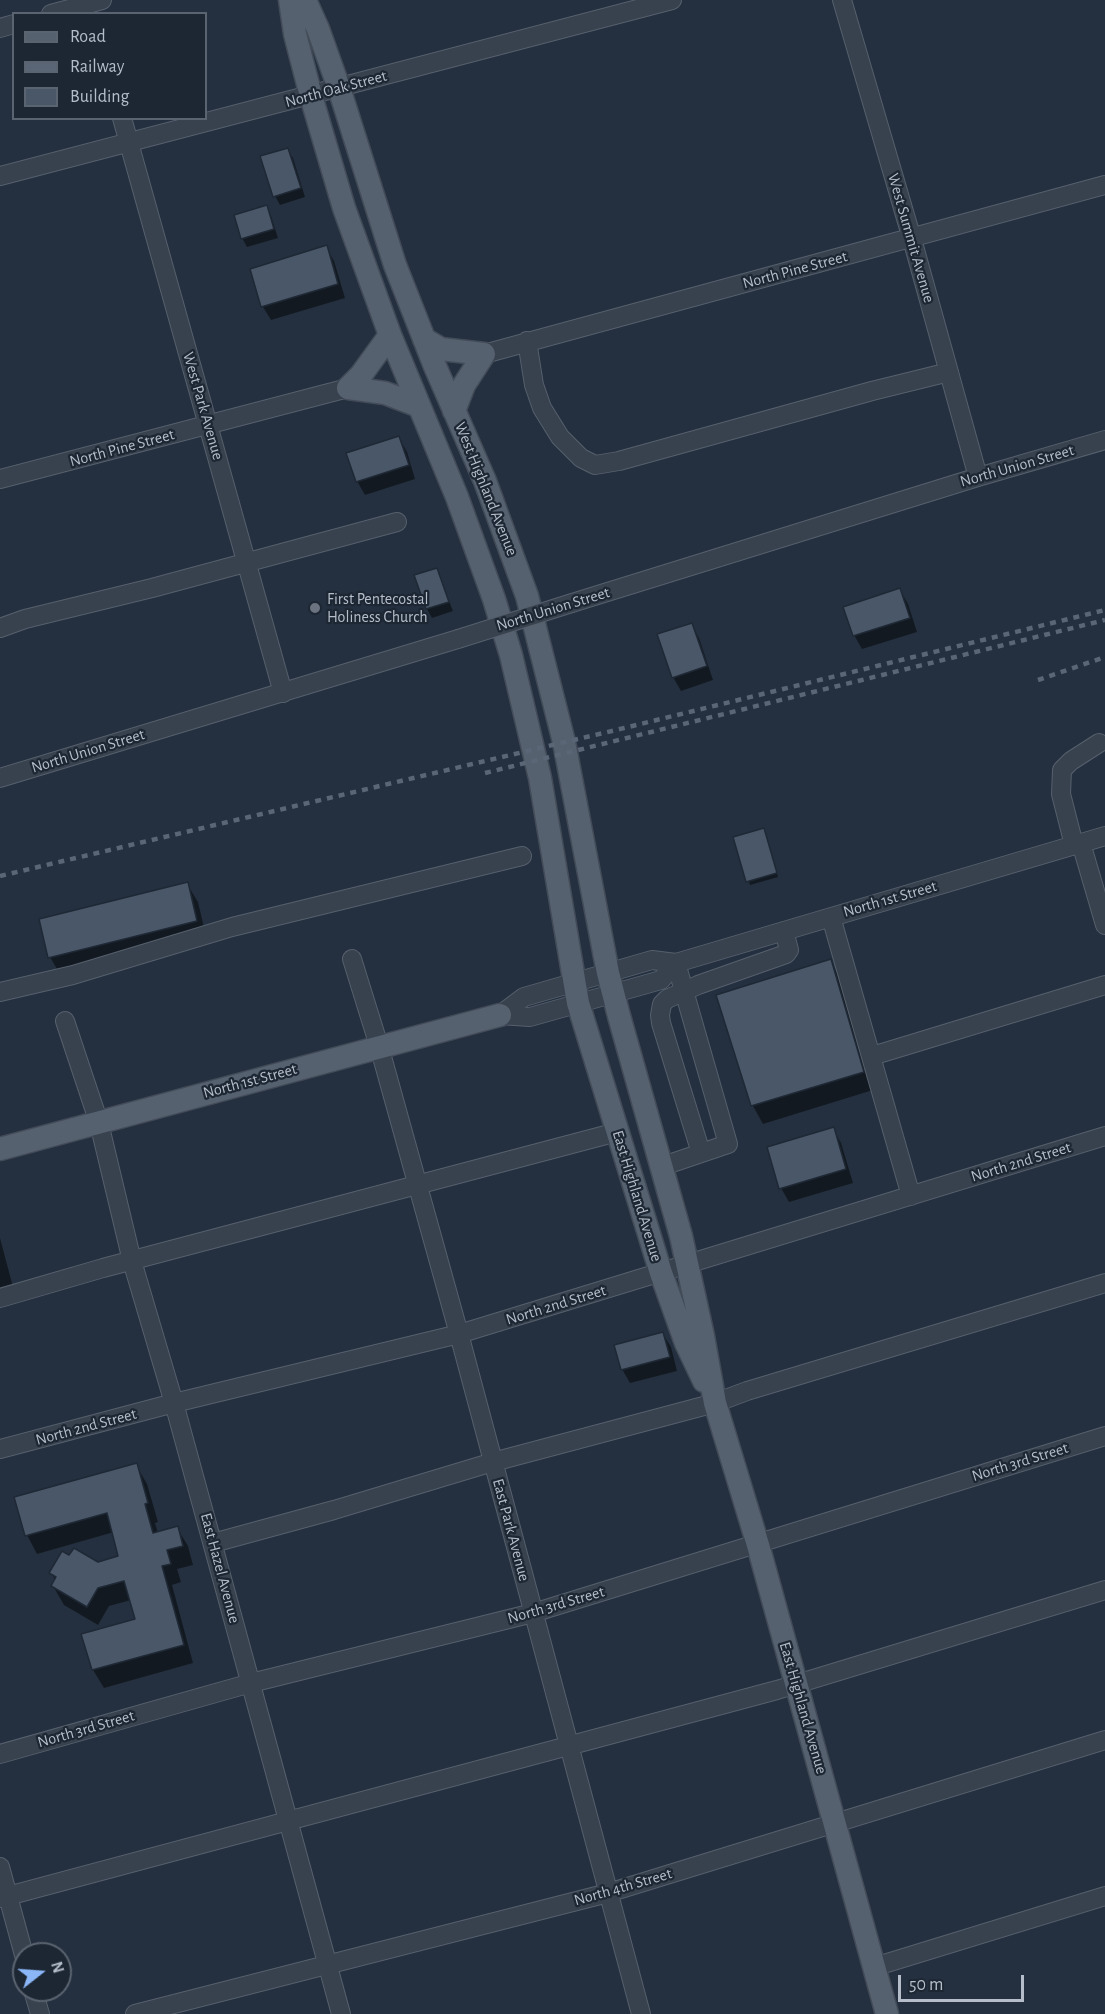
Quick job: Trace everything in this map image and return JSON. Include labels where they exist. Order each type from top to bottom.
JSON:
[{"type":"main road","name":"West Highland Avenue","points":[[290,0],[295,34],[311,96],[344,208],[390,334],[478,552],[511,655],[540,778],[576,993]]},
{"type":"main road","name":"West Highland Avenue","points":[[305,0],[339,88],[394,265],[511,550],[539,638],[564,742],[611,983]]},
{"type":"main road","points":[[348,387],[361,375],[390,334]]},
{"type":"main road","points":[[424,339],[441,349],[484,354],[464,385],[454,411]]},
{"type":"main road","points":[[348,387],[385,393],[419,406]]},
{"type":"main road","name":"East Highland Avenue","points":[[611,983],[663,1166],[688,1265],[715,1403],[758,1545],[887,2014]]},
{"type":"main road","name":"East Highland Avenue","points":[[576,993],[661,1273],[686,1343],[715,1403]]},
{"type":"main road","name":"North 1st Street","points":[[0,1149],[500,1015]]},
{"type":"street","name":"North Oak Street","points":[[0,176],[672,0]]},
{"type":"street","name":"West Summit Avenue","points":[[842,0],[978,477]]},
{"type":"street","points":[[60,12],[94,4]]},
{"type":"street","name":"West Park Avenue","points":[[123,120],[283,693]]},
{"type":"street","name":"North Pine Street","points":[[484,354],[1105,185]]},
{"type":"street","points":[[527,341],[534,385],[542,408],[560,437],[581,458],[595,465],[619,461],[949,372]]},
{"type":"street","name":"North Pine Street","points":[[0,479],[348,387]]},
{"type":"street","name":"North Union Street","points":[[2,771],[283,693],[978,477],[1105,440]]},
{"type":"street","points":[[0,628],[25,619],[152,588],[397,522]]},
{"type":"street","points":[[1099,743],[1071,761],[1062,770],[1061,794],[1105,925]]},
{"type":"street","name":"North 1st Street","points":[[500,1015],[524,997],[576,993],[611,983],[662,980],[676,963],[1105,836]]},
{"type":"street","points":[[0,992],[73,975],[232,927],[522,856]]},
{"type":"street","points":[[831,917],[911,1196]]},
{"type":"street","points":[[701,1153],[660,1015],[662,1004],[684,991],[786,954],[789,950],[784,931]]},
{"type":"street","points":[[352,959],[379,1046]]},
{"type":"street","points":[[663,1166],[728,1144],[676,963]]},
{"type":"street","points":[[872,1056],[1105,985]]},
{"type":"street","name":"East Hazel Avenue","points":[[65,1021],[99,1123],[132,1261],[213,1543],[341,2014]]},
{"type":"street","name":"East Park Avenue","points":[[379,1046],[459,1334],[641,2014]]},
{"type":"street","points":[[0,1298],[617,1132]]},
{"type":"street","name":"North 2nd Street","points":[[0,1449],[174,1403],[459,1334],[1105,1136]]},
{"type":"street","points":[[213,1543],[334,1510],[493,1462],[715,1403],[747,1391],[1105,1283]]},
{"type":"street","name":"North 3rd Street","points":[[0,1754],[251,1683],[533,1613],[1105,1436]]},
{"type":"street","points":[[4,1897],[796,1684],[1105,1590]]},
{"type":"street","name":"North 4th Street","points":[[135,2014],[608,1893],[1105,1740]]},
{"type":"street","points":[[0,1867],[4,1897],[20,1942]]},
{"type":"street","points":[[874,1967],[1105,1896]]},
{"type":"building","points":[[288,148],[301,188],[273,197],[260,156]]},
{"type":"building","points":[[267,205],[274,229],[241,239],[234,215]]},
{"type":"building","points":[[327,245],[338,284],[261,307],[250,269]]},
{"type":"building","points":[[399,436],[409,465],[356,482],[346,453]]},
{"type":"building","points":[[437,568],[449,602],[426,609],[414,575]]},
{"type":"building","points":[[900,588],[910,618],[853,636],[843,607]]},
{"type":"building","points":[[692,623],[707,666],[672,678],[657,634]]},
{"type":"building","points":[[764,828],[777,873],[746,882],[733,837]]},
{"type":"building","points":[[188,882],[197,921],[48,958],[39,919]]},
{"type":"building","points":[[831,959],[864,1072],[751,1106],[716,995]]},
{"type":"building","points":[[834,1127],[846,1169],[779,1189],[767,1147]]},
{"type":"building","points":[[663,1332],[670,1357],[621,1370],[614,1345]]},
{"type":"building","points":[[137,1463],[148,1503],[145,1504],[153,1533],[178,1526],[183,1546],[167,1550],[171,1564],[162,1566],[184,1645],[92,1670],[81,1634],[135,1619],[124,1581],[98,1588],[87,1607],[51,1586],[56,1577],[49,1573],[62,1551],[69,1555],[74,1548],[98,1562],[118,1556],[107,1513],[25,1536],[14,1497]]},
{"type":"railway","points":[[0,876],[616,730],[1105,610]]},
{"type":"railway","points":[[485,773],[1105,620]]},
{"type":"railway","points":[[1038,680],[1105,657]]},
{"type":"place","name":"First Pentecostal Holiness Church","points":[[315,608]]}]
